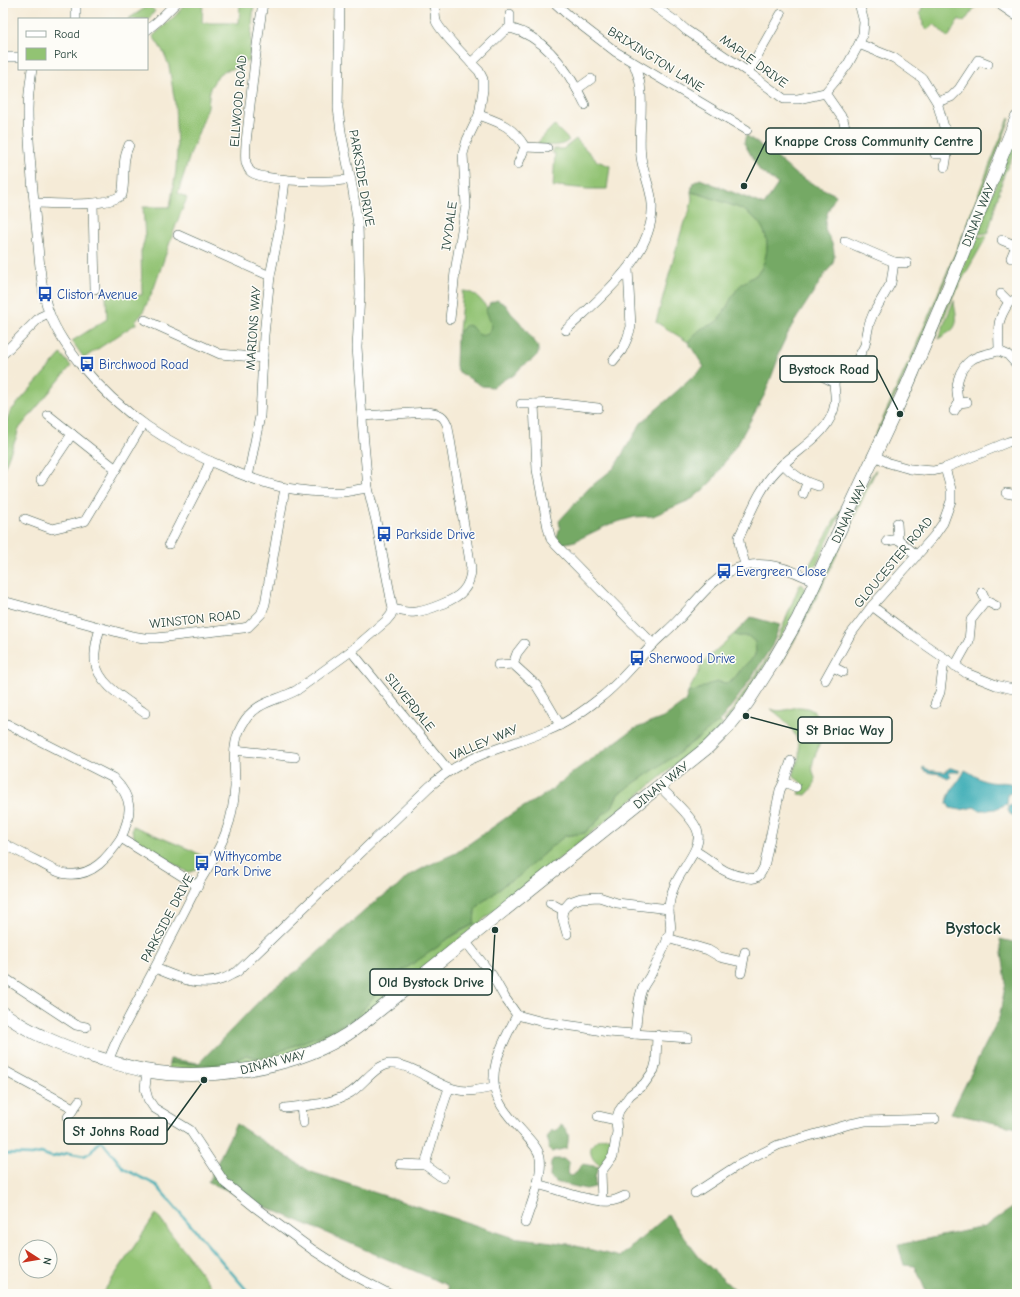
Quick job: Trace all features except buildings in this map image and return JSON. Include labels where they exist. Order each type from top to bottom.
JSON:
[{"type":"street","points":[[76,3],[76,18]]},
{"type":"street","points":[[148,29],[176,3]]},
{"type":"street","name":"ELLWOOD ROAD","points":[[263,3],[254,64],[246,165],[250,171],[255,174],[285,180],[343,181],[351,179]]},
{"type":"street","name":"PARKSIDE DRIVE","points":[[108,1061],[119,1036],[164,950],[213,861],[227,829],[232,812],[235,789],[235,741],[242,725],[253,711],[263,704],[297,690],[351,651],[391,616],[393,609],[368,488],[357,347],[360,274],[358,225],[338,108],[340,3]]},
{"type":"street","name":"IVYDALE","points":[[432,3],[436,20],[443,31],[483,78],[484,90],[479,114],[466,140],[463,154],[466,206],[455,272],[450,319]]},
{"type":"street","name":"BRIXINGTON LANE","points":[[555,3],[568,15],[634,64],[747,130]]},
{"type":"street","name":"MAPLE DRIVE","points":[[650,3],[784,99],[798,99],[825,92]]},
{"type":"street","points":[[846,131],[843,119],[825,92],[848,64],[863,34],[864,22],[859,3]]},
{"type":"street","points":[[1001,3],[1017,14]]},
{"type":"street","points":[[510,14],[510,28]]},
{"type":"street","points":[[748,72],[781,14]]},
{"type":"street","points":[[471,63],[498,36],[510,28]]},
{"type":"street","points":[[510,28],[526,34],[540,44],[555,58],[565,70],[585,105]]},
{"type":"street","points":[[859,44],[894,58],[922,78],[937,102],[944,127],[947,154],[945,167]]},
{"type":"street","points":[[3,57],[18,57]]},
{"type":"street","points":[[937,102],[951,97],[959,89],[978,60],[988,64]]},
{"type":"street","points":[[566,330],[628,269],[646,239],[652,221],[652,203],[641,158],[640,85],[634,64]]},
{"type":"street","points":[[32,70],[28,124],[43,289],[49,313],[67,348],[93,379],[118,404],[143,424],[189,452],[248,477],[285,488],[322,492],[343,492],[368,488]]},
{"type":"street","points":[[577,89],[591,79]]},
{"type":"street","points":[[479,114],[505,125],[515,134],[525,147],[547,148]]},
{"type":"street","name":"DINAN WAY","points":[[3,1013],[36,1034],[68,1048],[108,1061],[147,1071],[194,1075],[220,1074],[279,1063],[312,1052],[341,1038],[373,1015],[708,747],[747,703],[788,637],[816,582],[906,388],[1017,118]]},
{"type":"street","points":[[34,203],[92,204],[117,198],[122,195],[124,158],[129,145]]},
{"type":"street","points":[[518,164],[525,147]]},
{"type":"street","points":[[935,154],[947,154]]},
{"type":"street","name":"MARIONS WAY","points":[[248,477],[260,416],[264,335],[270,276],[279,232],[285,180]]},
{"type":"street","points":[[92,204],[95,289]]},
{"type":"street","points":[[178,235],[270,276]]},
{"type":"street","points":[[1002,240],[1016,246],[1011,258]]},
{"type":"street","points":[[845,241],[894,262],[907,263]]},
{"type":"street","points":[[746,566],[738,544],[739,537],[757,499],[768,480],[783,464],[808,444],[826,425],[833,414],[835,403],[834,382],[857,360],[865,345],[869,324],[873,314],[891,283],[894,262]]},
{"type":"street","points":[[613,361],[622,350],[631,327],[628,269]]},
{"type":"street","points":[[999,351],[998,324],[1001,315],[1013,300],[1001,294]]},
{"type":"street","points":[[3,354],[40,317],[49,313]]},
{"type":"street","points":[[145,320],[220,354],[263,358]]},
{"type":"street","points":[[954,411],[963,402],[957,396],[958,378],[964,367],[972,359],[999,351],[1008,355],[1017,365]]},
{"type":"street","points":[[824,377],[834,382]]},
{"type":"street","points":[[521,404],[553,404],[598,408]]},
{"type":"street","points":[[534,404],[537,470],[551,539],[653,644]]},
{"type":"street","points":[[362,416],[428,412],[437,414],[445,419],[448,426],[471,568],[469,582],[462,592],[437,606],[416,612],[393,609]]},
{"type":"street","points":[[48,415],[116,469]]},
{"type":"street","points":[[25,519],[52,529],[85,520],[143,424]]},
{"type":"street","points":[[41,480],[72,434]]},
{"type":"street","points":[[875,456],[889,463],[910,469],[933,471],[945,468],[995,447],[1017,440]]},
{"type":"street","points":[[169,544],[203,478],[210,461]]},
{"type":"street","points":[[783,464],[792,474],[808,483],[818,486]]},
{"type":"street","name":"GLOUCESTER ROAD","points":[[825,680],[833,667],[839,652],[850,635],[872,606],[917,556],[940,527],[951,501],[951,489],[945,468]]},
{"type":"street","points":[[803,494],[808,483]]},
{"type":"street","name":"WINSTON ROAD","points":[[3,601],[100,628],[144,638],[165,637],[248,627],[261,614],[265,604],[285,488]]},
{"type":"street","points":[[1006,493],[1017,495]]},
{"type":"street","points":[[897,523],[898,539],[917,556]]},
{"type":"street","points":[[887,541],[898,539]]},
{"type":"street","name":"VALLEY WAY","points":[[155,968],[177,978],[208,983],[223,979],[237,972],[429,787],[449,771],[471,759],[549,730],[578,714],[619,682],[653,644],[712,584],[725,574],[746,566],[758,564],[774,566],[802,575],[816,582]]},
{"type":"street","points":[[955,666],[969,641],[971,620],[984,597],[996,606]]},
{"type":"street","points":[[872,606],[966,673],[996,685],[1017,690]]},
{"type":"street","points":[[100,628],[95,652],[95,662],[98,672],[113,690],[145,713]]},
{"type":"street","points":[[513,664],[517,653],[524,644]]},
{"type":"street","name":"SILVERDALE","points":[[351,651],[449,771]]},
{"type":"street","points":[[935,704],[940,692],[942,668],[946,659]]},
{"type":"street","points":[[498,666],[513,664],[536,685],[560,725]]},
{"type":"street","points":[[833,667],[843,672]]},
{"type":"street","points":[[3,722],[112,778],[121,786],[127,796],[130,810],[127,825],[121,838],[104,861],[95,868],[84,873],[67,874],[3,843]]},
{"type":"street","points":[[234,750],[295,757]]},
{"type":"street","points":[[695,851],[728,873],[753,879],[757,877],[761,873],[764,866],[775,809],[780,790],[791,761]]},
{"type":"street","points":[[784,782],[796,787]]},
{"type":"street","points":[[635,1034],[641,992],[671,930],[669,909],[677,878],[695,851],[698,842],[698,831],[682,809],[659,786]]},
{"type":"street","points":[[121,838],[198,886]]},
{"type":"street","points":[[567,934],[562,916],[563,910],[570,902],[581,898],[599,897],[617,903],[669,909]]},
{"type":"street","points":[[550,903],[563,910]]},
{"type":"street","points":[[667,938],[742,962]]},
{"type":"street","points":[[465,941],[492,975],[517,1015],[543,1022],[608,1032],[688,1038]]},
{"type":"street","points":[[741,973],[745,952]]},
{"type":"street","points":[[3,977],[76,1025],[86,1027]]},
{"type":"street","points":[[517,1015],[496,1062],[493,1076],[493,1087],[498,1100],[506,1113],[531,1141],[539,1156],[540,1168],[537,1184],[525,1223]]},
{"type":"street","points":[[602,1201],[601,1172],[613,1156],[617,1132],[616,1120],[624,1102],[644,1084],[654,1070],[656,1062],[657,1035]]},
{"type":"street","points":[[285,1108],[318,1105],[343,1097],[355,1089],[375,1071],[387,1064],[401,1065],[449,1088],[467,1091],[493,1087]]},
{"type":"street","points":[[3,1070],[74,1108]]},
{"type":"street","points":[[147,1071],[145,1088],[148,1100],[154,1108],[190,1130],[224,1183],[313,1250],[347,1272],[389,1294]]},
{"type":"street","points":[[425,1165],[449,1088]]},
{"type":"street","points":[[68,1117],[80,1100]]},
{"type":"street","points":[[301,1106],[303,1123]]},
{"type":"street","points":[[598,1116],[616,1120]]},
{"type":"street","points":[[696,1193],[735,1167],[778,1145],[865,1121],[935,1120]]},
{"type":"street","points":[[400,1164],[425,1165],[442,1178]]},
{"type":"street","points":[[537,1184],[602,1201],[612,1201],[625,1196]]},
{"type":"green space","points":[[140,3],[145,3],[155,11],[148,20],[148,18],[130,18],[145,8]]},
{"type":"green space","points":[[186,3],[203,3],[202,23],[239,23],[240,3],[254,3],[249,62],[241,61],[238,64],[238,68],[227,70],[219,74],[210,88],[208,107],[178,193],[187,198],[154,288],[142,314],[135,322],[137,323],[84,358],[72,341],[107,319],[106,296],[142,295],[141,252],[145,238],[143,207],[170,207],[176,171],[177,149],[175,103],[169,66],[164,53],[153,36],[176,15]]},
{"type":"green space","points":[[924,3],[978,3],[964,22],[959,19],[948,38],[934,24],[927,30],[923,26],[920,13]]},
{"type":"green space","points":[[1009,118],[1010,119],[968,227],[966,226]]},
{"type":"green space","points":[[554,125],[569,140],[566,143],[559,145],[538,145],[539,141]]},
{"type":"green space","points":[[1017,130],[1017,147],[1004,174],[988,233],[977,233]]},
{"type":"green space","points":[[746,135],[775,156],[794,173],[836,195],[828,211],[825,223],[825,228],[834,251],[834,260],[791,327],[778,354],[778,359],[765,394],[739,441],[712,481],[692,499],[653,516],[635,517],[610,524],[575,541],[562,544],[557,537],[560,527],[559,521],[589,488],[614,468],[641,423],[704,367],[688,342],[701,329],[717,321],[738,288],[756,275],[761,269],[767,247],[765,233],[757,221],[748,213],[740,209],[691,192],[693,183],[700,179],[764,205],[778,184],[760,171],[744,143]]},
{"type":"green space","points":[[576,139],[597,161],[610,166],[607,189],[553,187],[555,153],[552,153],[552,149],[563,149]]},
{"type":"green space","points":[[691,192],[732,205],[748,213],[762,227],[765,233],[767,247],[764,262],[759,272],[738,288],[717,321],[701,329],[688,342],[656,322],[684,222],[689,213],[692,199]]},
{"type":"green space","points":[[964,232],[965,233],[912,361],[910,360]]},
{"type":"green space","points":[[985,235],[987,236],[954,294],[901,412],[976,236],[982,237]]},
{"type":"green space","points":[[463,291],[474,294],[483,302],[501,333],[458,341]]},
{"type":"green space","points":[[497,300],[506,305],[538,346],[538,354],[521,367],[513,376],[508,377],[493,387],[482,386],[459,372],[456,366],[457,335],[466,325],[471,326],[480,335],[488,334],[492,327],[486,310],[490,303]]},
{"type":"green space","points":[[954,300],[956,324],[951,331],[938,339]]},
{"type":"green space","points":[[61,354],[71,366],[18,430],[3,470],[3,431],[10,412]]},
{"type":"green space","points":[[908,363],[910,364],[816,566],[810,570],[809,566],[847,498]]},
{"type":"green space","points":[[875,470],[819,592],[782,663],[781,662],[795,637],[866,486]]},
{"type":"green space","points":[[802,584],[805,588],[804,594],[778,644],[748,691],[726,722],[724,721],[775,646],[799,586]]},
{"type":"green space","points":[[751,617],[780,625],[772,646],[739,696],[720,721],[676,755],[618,794],[612,807],[585,833],[565,836],[518,877],[506,883],[489,898],[483,901],[475,910],[474,924],[444,941],[439,946],[393,977],[379,990],[356,1018],[269,1057],[260,1058],[246,1055],[234,1061],[212,1065],[169,1063],[170,1059],[199,1063],[269,991],[298,970],[377,900],[396,888],[407,877],[456,853],[510,815],[549,792],[576,770],[634,729],[663,718],[685,702],[689,690],[693,692],[709,684],[718,682],[728,683],[733,680],[745,665],[754,657],[756,651],[755,642],[748,636],[738,636],[734,634]]},
{"type":"green space","points":[[734,634],[738,636],[748,635],[755,642],[756,651],[754,657],[741,669],[733,680],[728,683],[718,682],[693,692],[689,690],[700,670],[700,665]]},
{"type":"green space","points":[[797,707],[812,710],[816,714],[820,738],[813,762],[815,781],[814,785],[806,795],[799,794],[803,784],[794,777],[799,756],[799,745],[795,735],[789,725],[771,709],[781,711]]},
{"type":"green space","points":[[720,721],[723,725],[714,734],[360,1019],[329,1038],[283,1056],[218,1069],[168,1068],[169,1063],[212,1065],[234,1061],[246,1055],[260,1058],[269,1057],[356,1018],[379,990],[393,977],[439,946],[444,941],[474,924],[475,910],[483,901],[489,898],[506,883],[518,877],[565,836],[585,833],[612,807],[618,794],[676,755]]},
{"type":"green space","points":[[133,826],[191,850],[206,858],[198,868],[187,872],[135,840],[132,830]]},
{"type":"green space","points":[[1000,939],[1017,943],[1017,1128],[951,1113],[999,1018],[1006,982]]},
{"type":"green space","points":[[236,1124],[311,1172],[512,1237],[568,1244],[620,1257],[668,1215],[699,1257],[739,1294],[449,1294],[447,1285],[208,1182]]},
{"type":"green space","points":[[561,1125],[564,1127],[568,1135],[567,1148],[551,1152],[548,1149],[549,1144],[547,1138],[552,1130],[556,1131]]},
{"type":"green space","points":[[601,1138],[611,1138],[610,1150],[606,1159],[600,1165],[591,1155],[591,1149],[592,1146]]},
{"type":"green space","points":[[553,1159],[565,1159],[569,1163],[569,1175],[572,1176],[582,1164],[599,1167],[595,1177],[595,1187],[586,1189],[555,1182],[550,1177],[551,1162]]},
{"type":"green space","points":[[1017,1205],[1017,1294],[927,1294],[915,1266],[904,1265],[898,1245],[984,1227]]},
{"type":"green space","points":[[156,1214],[217,1294],[102,1294]]},
{"type":"water","points":[[923,767],[930,770],[946,772],[949,768],[961,771],[950,772],[949,774],[951,777],[947,779],[941,774],[929,773],[923,769]]},
{"type":"water","points":[[965,770],[985,781],[1005,782],[1017,786],[1017,795],[1010,793],[1008,794],[1007,804],[995,809],[979,810],[974,807],[961,810],[950,808],[947,803],[948,798]]},
{"type":"water","points":[[1017,800],[1017,817],[1010,814],[1008,810],[1009,806],[1013,805]]},
{"type":"waterway","points":[[3,1154],[32,1155],[41,1153],[52,1157],[68,1153],[84,1156],[91,1152],[99,1142],[102,1141],[124,1169],[156,1185],[250,1294]]},
{"type":"place","name":"Knappe Cross Community Centre","points":[[744,186]]},
{"type":"place","name":"Cliston Avenue","points":[[45,294]]},
{"type":"place","name":"Birchwood Road","points":[[87,364]]},
{"type":"place","name":"Bystock Road","points":[[900,414]]},
{"type":"place","name":"Parkside Drive","points":[[384,534]]},
{"type":"place","name":"Evergreen Close","points":[[724,571]]},
{"type":"place","name":"Sherwood Drive","points":[[637,658]]},
{"type":"place","name":"St Briac Way","points":[[746,716]]},
{"type":"place","name":"Withycombe Park Drive","points":[[202,863]]},
{"type":"place","name":"Old Bystock Drive","points":[[495,930]]},
{"type":"place","name":"St Johns Road","points":[[204,1080]]},
{"type":"district","name":"Bystock","points":[[973,928]]}]
